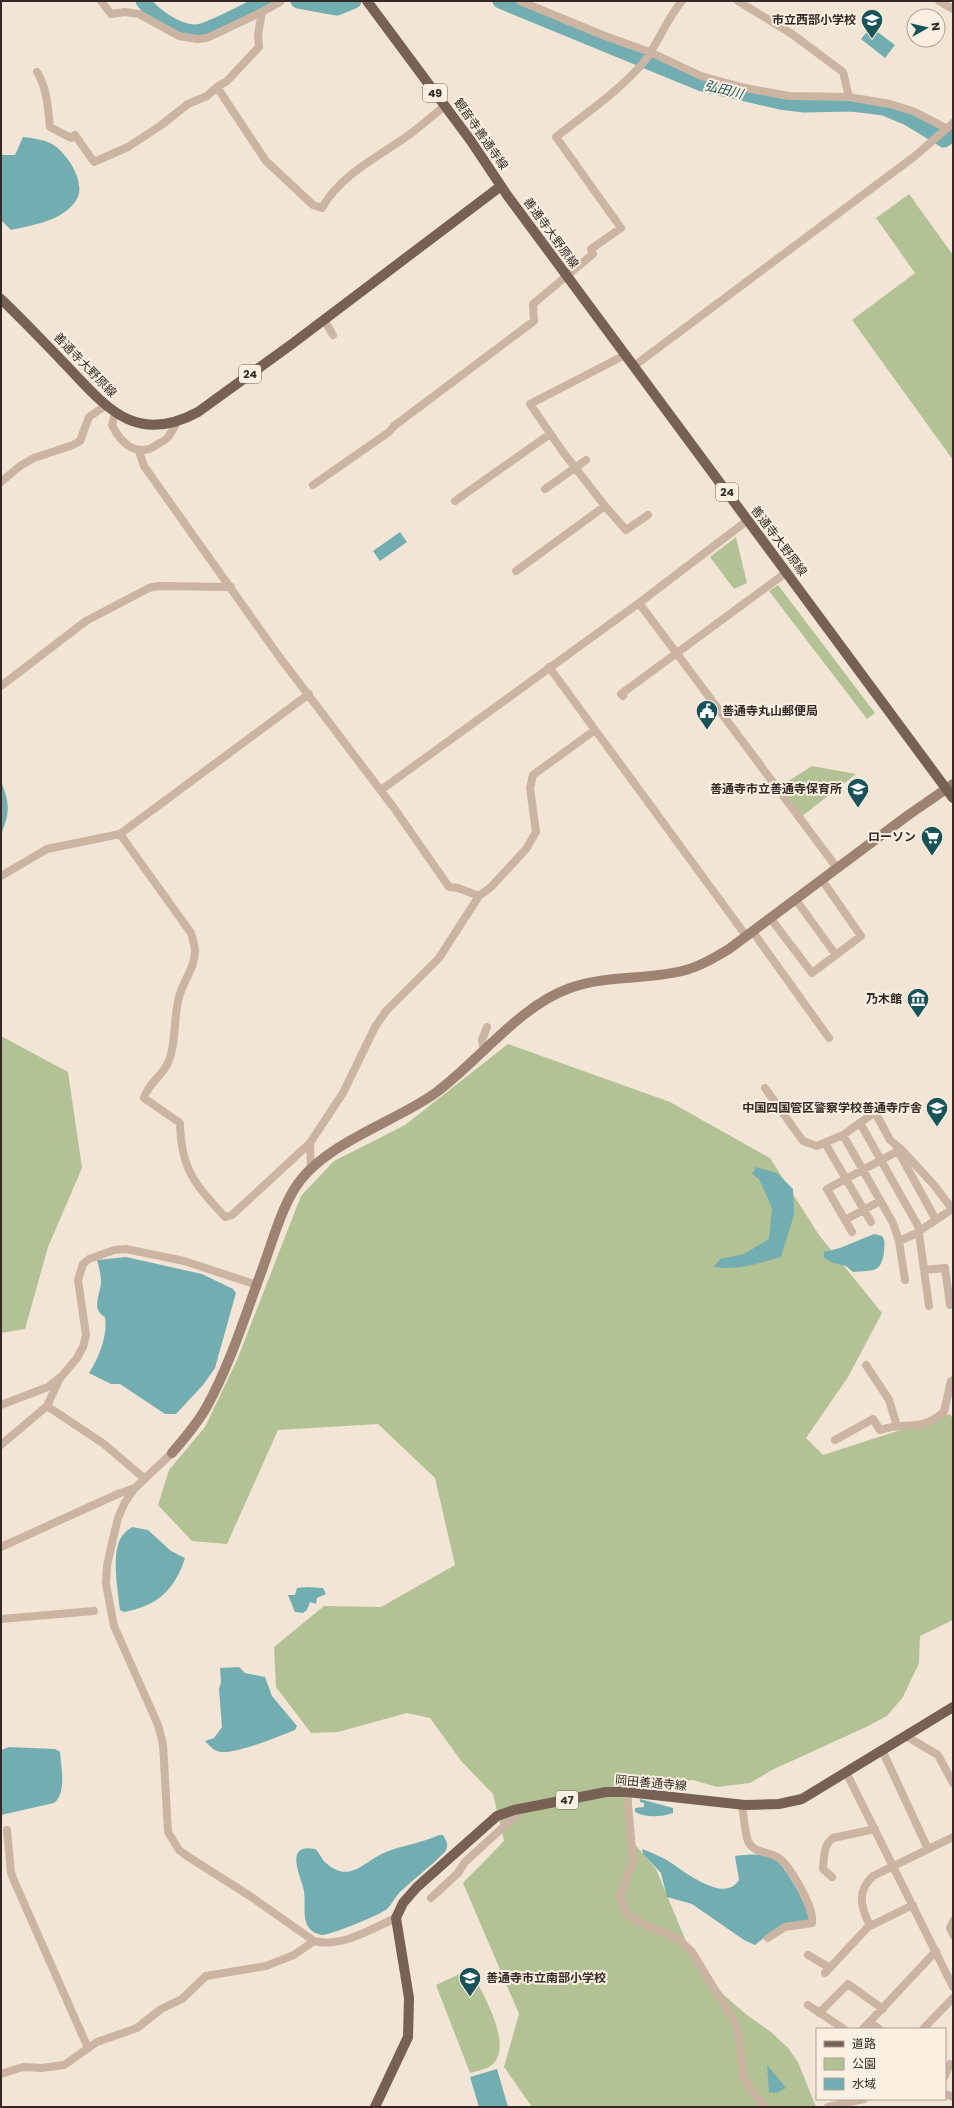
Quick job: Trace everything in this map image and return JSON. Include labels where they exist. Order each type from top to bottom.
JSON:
[{"type":"main road","name":"観音寺善通寺線","points":[[367,1],[493,171],[501,186]]},
{"type":"main road","name":"善通寺大野原線","points":[[1,300],[26,323],[105,406],[116,414],[141,424],[165,424],[178,421],[198,412],[324,320],[501,186],[748,520],[950,787],[953,798]]},
{"type":"main road","name":"岡田善通寺線","points":[[396,1918],[403,1903],[417,1886],[497,1816],[524,1808],[606,1792],[627,1792],[742,1804],[779,1804],[802,1799],[953,1708]]},
{"type":"main road","points":[[375,2107],[408,2037],[409,1998],[396,1918]]},
{"type":"street","points":[[101,1],[111,14],[125,12],[140,14],[179,36],[188,39],[207,38],[280,2]]},
{"type":"street","points":[[520,1],[701,76],[745,88],[789,96],[849,97],[890,104],[913,111],[947,128],[935,140],[634,366]]},
{"type":"street","points":[[313,485],[389,432],[394,426],[534,321],[533,304],[593,254],[592,249],[621,228],[556,137],[605,98],[642,64],[665,24],[682,1]]},
{"type":"street","points":[[738,1],[792,34],[843,72],[849,97]]},
{"type":"street","points":[[939,1],[953,9]]},
{"type":"street","points":[[37,72],[41,79],[46,99],[50,127],[71,138],[76,135],[94,162],[128,147],[160,126],[188,104],[207,96],[227,81],[259,47],[258,35],[262,12]]},
{"type":"street","points":[[217,87],[266,161],[313,205],[322,208],[328,196],[368,162],[409,135],[445,106]]},
{"type":"street","points":[[324,320],[333,335]]},
{"type":"street","points":[[626,355],[530,404],[575,468],[626,530],[648,515]]},
{"type":"street","points":[[1,482],[26,462],[74,445],[80,441],[89,417],[105,406]]},
{"type":"street","points":[[116,414],[112,425],[113,428],[124,444],[139,451],[149,450],[170,435],[178,421]]},
{"type":"street","points":[[455,501],[550,434]]},
{"type":"street","points":[[139,451],[144,466],[309,694],[381,790],[449,887],[458,888],[479,896]]},
{"type":"street","points":[[545,489],[586,460]]},
{"type":"street","points":[[516,571],[605,506]]},
{"type":"street","points":[[381,790],[639,603],[748,520]]},
{"type":"street","points":[[623,696],[621,694],[787,572]]},
{"type":"street","points":[[1,686],[86,621],[149,588],[158,586],[231,587]]},
{"type":"street","points":[[639,603],[837,868]]},
{"type":"street","points":[[549,667],[595,730],[829,1038]]},
{"type":"street","points":[[1,876],[47,849],[120,834],[309,694]]},
{"type":"street","points":[[120,834],[191,933],[195,950],[193,965],[180,992],[175,1034],[168,1062],[160,1076],[145,1093],[144,1098],[180,1123],[180,1143],[185,1164],[197,1186],[225,1217],[232,1215],[310,1143],[343,1094],[374,1027],[386,1011],[439,958],[479,896],[491,887],[526,849],[536,832],[530,788],[533,776],[595,730]]},
{"type":"street","points":[[396,1918],[346,1940],[324,1944],[314,1941],[250,1896],[179,1850],[168,1832],[164,1744],[158,1725],[114,1626],[106,1584],[107,1566],[118,1518],[125,1502],[135,1488],[172,1453],[205,1409],[238,1336],[280,1220],[295,1187],[311,1170],[333,1152],[360,1135],[405,1112],[436,1093],[524,1016],[551,996],[571,988],[597,982],[663,975],[683,971],[704,964],[750,935],[837,868],[950,787]]},
{"type":"street","points":[[771,918],[812,972],[836,955],[861,936],[822,880]]},
{"type":"street","points":[[796,900],[836,955]]},
{"type":"street","points":[[484,1050],[482,1040],[487,1027]]},
{"type":"street","points":[[765,1088],[803,1141],[817,1146],[843,1135],[875,1112],[894,1143],[936,1220]]},
{"type":"street","points":[[860,1123],[918,1226],[930,1306]]},
{"type":"street","points":[[843,1135],[893,1223],[899,1241],[904,1280]]},
{"type":"street","points":[[310,1143],[311,1170]]},
{"type":"street","points":[[825,1143],[871,1222]]},
{"type":"street","points":[[894,1143],[934,1185],[953,1209],[919,1232],[899,1241]]},
{"type":"street","points":[[852,1232],[827,1189],[864,1171],[898,1151]]},
{"type":"street","points":[[845,1220],[880,1200]]},
{"type":"street","points":[[1,1405],[48,1388],[61,1377],[77,1358],[83,1348],[86,1335],[78,1280],[83,1264],[89,1259],[114,1250],[126,1249],[184,1261],[257,1285]]},
{"type":"street","points":[[924,1270],[945,1268],[950,1305]]},
{"type":"street","points":[[866,1365],[889,1400],[897,1426]]},
{"type":"street","points":[[1,1445],[47,1406],[61,1377]]},
{"type":"street","points":[[835,1440],[873,1419],[880,1430],[897,1426],[917,1426],[927,1424],[944,1412],[947,1390],[951,1381],[953,1380]]},
{"type":"street","points":[[47,1406],[104,1444],[145,1479]]},
{"type":"street","points":[[1,1547],[120,1493],[135,1488]]},
{"type":"street","points":[[1,1619],[94,1611]]},
{"type":"street","points":[[906,1736],[938,1755],[953,1783]]},
{"type":"street","points":[[882,1750],[928,1849]]},
{"type":"street","points":[[846,1772],[953,1987]]},
{"type":"street","points":[[627,1792],[632,1861],[620,1895],[625,1911],[639,1922],[678,1938],[692,1952],[736,2024],[740,2041],[743,2076],[754,2094],[765,2107]]},
{"type":"street","points":[[742,1804],[748,1841],[753,1847],[762,1852],[778,1857],[786,1865],[808,1901],[813,1919],[812,1924],[785,1927],[768,1938]]},
{"type":"street","points":[[432,1898],[458,1873],[465,1862],[524,1808]]},
{"type":"street","points":[[832,1877],[823,1870],[825,1851],[828,1841],[833,1838],[874,1828]]},
{"type":"street","points":[[8,1830],[11,1873],[88,2048]]},
{"type":"street","points":[[870,1926],[861,1902],[864,1887],[873,1876],[953,1837]]},
{"type":"street","points":[[808,1955],[827,1971],[859,1935],[870,1926],[912,1905]]},
{"type":"street","points":[[953,1921],[950,1928],[953,1935]]},
{"type":"street","points":[[1,2074],[23,2067],[42,2068],[64,2065],[97,2042],[136,2028],[161,2009],[182,1999],[206,1976],[266,1966],[294,1955],[314,1941]]},
{"type":"street","points":[[864,2028],[936,1952]]},
{"type":"street","points":[[819,2013],[848,1984],[883,2009]]},
{"type":"street","points":[[924,2028],[953,1998]]},
{"type":"street","points":[[808,2005],[842,2028]]},
{"type":"street","points":[[870,2022],[878,2028]]},
{"type":"street","points":[[828,2107],[860,2100]]},
{"type":"green space","points":[[909,194],[953,255],[953,460],[852,320],[915,273],[876,218]]},
{"type":"green space","points":[[736,537],[747,583],[734,589],[710,557]]},
{"type":"green space","points":[[778,585],[875,713],[867,719],[769,591]]},
{"type":"green space","points":[[812,766],[856,774],[801,817],[779,787]]},
{"type":"green space","points":[[1,1036],[68,1072],[82,1168],[48,1247],[25,1329],[1,1333]]},
{"type":"green space","points":[[508,1044],[670,1102],[770,1158],[819,1235],[882,1313],[848,1377],[806,1438],[823,1455],[950,1414],[953,1419],[953,1620],[920,1636],[919,1663],[903,1697],[887,1716],[772,1770],[750,1783],[717,1787],[693,1780],[626,1789],[632,1841],[656,1869],[690,1951],[703,1974],[726,1997],[747,2015],[771,2032],[788,2048],[798,2062],[816,2107],[532,2107],[504,2067],[519,2014],[463,1883],[504,1841],[493,1794],[462,1762],[430,1718],[407,1713],[338,1732],[311,1733],[276,1687],[274,1647],[324,1606],[381,1607],[455,1565],[435,1478],[378,1424],[278,1430],[227,1544],[192,1541],[158,1505],[169,1470],[205,1427],[237,1360],[301,1196],[334,1161],[405,1125]]},
{"type":"green space","points":[[470,1969],[493,2016],[498,2030],[500,2043],[498,2055],[491,2066],[470,2073],[436,1985]]},
{"type":"water","points":[[871,27],[895,45],[885,58],[861,39]]},
{"type":"water","points":[[23,137],[48,142],[55,146],[71,164],[78,180],[79,188],[75,202],[62,214],[37,224],[11,230],[1,220],[1,155],[15,155]]},
{"type":"water","points":[[400,532],[407,542],[380,561],[373,551]]},
{"type":"water","points":[[1,781],[8,808],[1,835]]},
{"type":"water","points":[[756,1167],[777,1173],[793,1189],[794,1215],[781,1257],[740,1267],[714,1267],[720,1259],[744,1254],[769,1239],[772,1208],[759,1179],[752,1174]]},
{"type":"water","points":[[874,1234],[882,1236],[884,1240],[884,1252],[881,1264],[874,1270],[853,1272],[846,1266],[833,1263],[824,1258],[824,1252],[840,1248]]},
{"type":"water","points":[[126,1257],[202,1274],[233,1289],[236,1293],[215,1368],[203,1385],[176,1414],[165,1414],[120,1384],[111,1384],[89,1373],[102,1346],[106,1324],[105,1317],[98,1310],[97,1305],[101,1282],[97,1260]]},
{"type":"water","points":[[132,1527],[148,1530],[171,1551],[185,1558],[176,1579],[163,1595],[146,1606],[124,1612],[120,1610],[116,1560],[119,1542],[124,1534]]},
{"type":"water","points":[[297,1588],[323,1588],[326,1594],[317,1598],[316,1604],[310,1602],[307,1610],[303,1613],[295,1612],[288,1595],[295,1595]]},
{"type":"water","points":[[239,1667],[245,1673],[265,1677],[272,1696],[297,1726],[295,1730],[243,1749],[223,1752],[217,1751],[205,1741],[214,1738],[222,1727],[219,1689],[221,1682],[220,1668]]},
{"type":"water","points":[[9,1747],[55,1749],[60,1752],[62,1786],[61,1793],[54,1803],[1,1815],[1,1750]]},
{"type":"water","points":[[640,1799],[673,1808],[673,1813],[654,1816],[639,1814],[635,1812],[635,1808],[644,1807],[644,1803],[640,1802]]},
{"type":"water","points":[[443,1835],[446,1842],[447,1847],[445,1852],[400,1892],[383,1912],[366,1920],[327,1934],[318,1934],[309,1928],[305,1919],[304,1892],[296,1860],[297,1854],[300,1850],[306,1848],[315,1849],[324,1861],[335,1869],[343,1872],[357,1869],[386,1852]]},
{"type":"water","points":[[642,1849],[665,1859],[702,1883],[723,1889],[732,1887],[739,1880],[735,1856],[757,1855],[772,1858],[778,1862],[789,1876],[804,1902],[810,1920],[775,1929],[755,1945],[744,1940],[692,1904],[667,1897],[661,1873],[643,1854]]},
{"type":"water","points":[[767,2065],[786,2088],[776,2093],[769,2092]]},
{"type":"water","points":[[497,2069],[508,2107],[479,2107],[470,2077]]},
{"type":"waterway","name":"弘田川","points":[[143,1],[153,12],[166,22],[181,29],[195,32],[210,28],[266,1]]},
{"type":"waterway","name":"弘田川","points":[[298,1],[337,8],[354,1]]},
{"type":"waterway","name":"弘田川","points":[[500,1],[702,84],[780,102],[804,105],[852,104],[884,108],[908,118],[944,140],[953,134]]},
{"type":"place","name":"市立西部小学校","points":[[872,40]]},
{"type":"place","name":"善通寺丸山郵便局","points":[[707,730]]},
{"type":"place","name":"善通寺市立善通寺保育所","points":[[858,808]]},
{"type":"place","name":"ローソン","points":[[932,856]]},
{"type":"place","name":"乃木館","points":[[918,1018]]},
{"type":"place","name":"中国四国管区警察学校善通寺庁舎","points":[[937,1128]]},
{"type":"place","name":"善通寺市立南部小学校","points":[[470,1998]]}]
